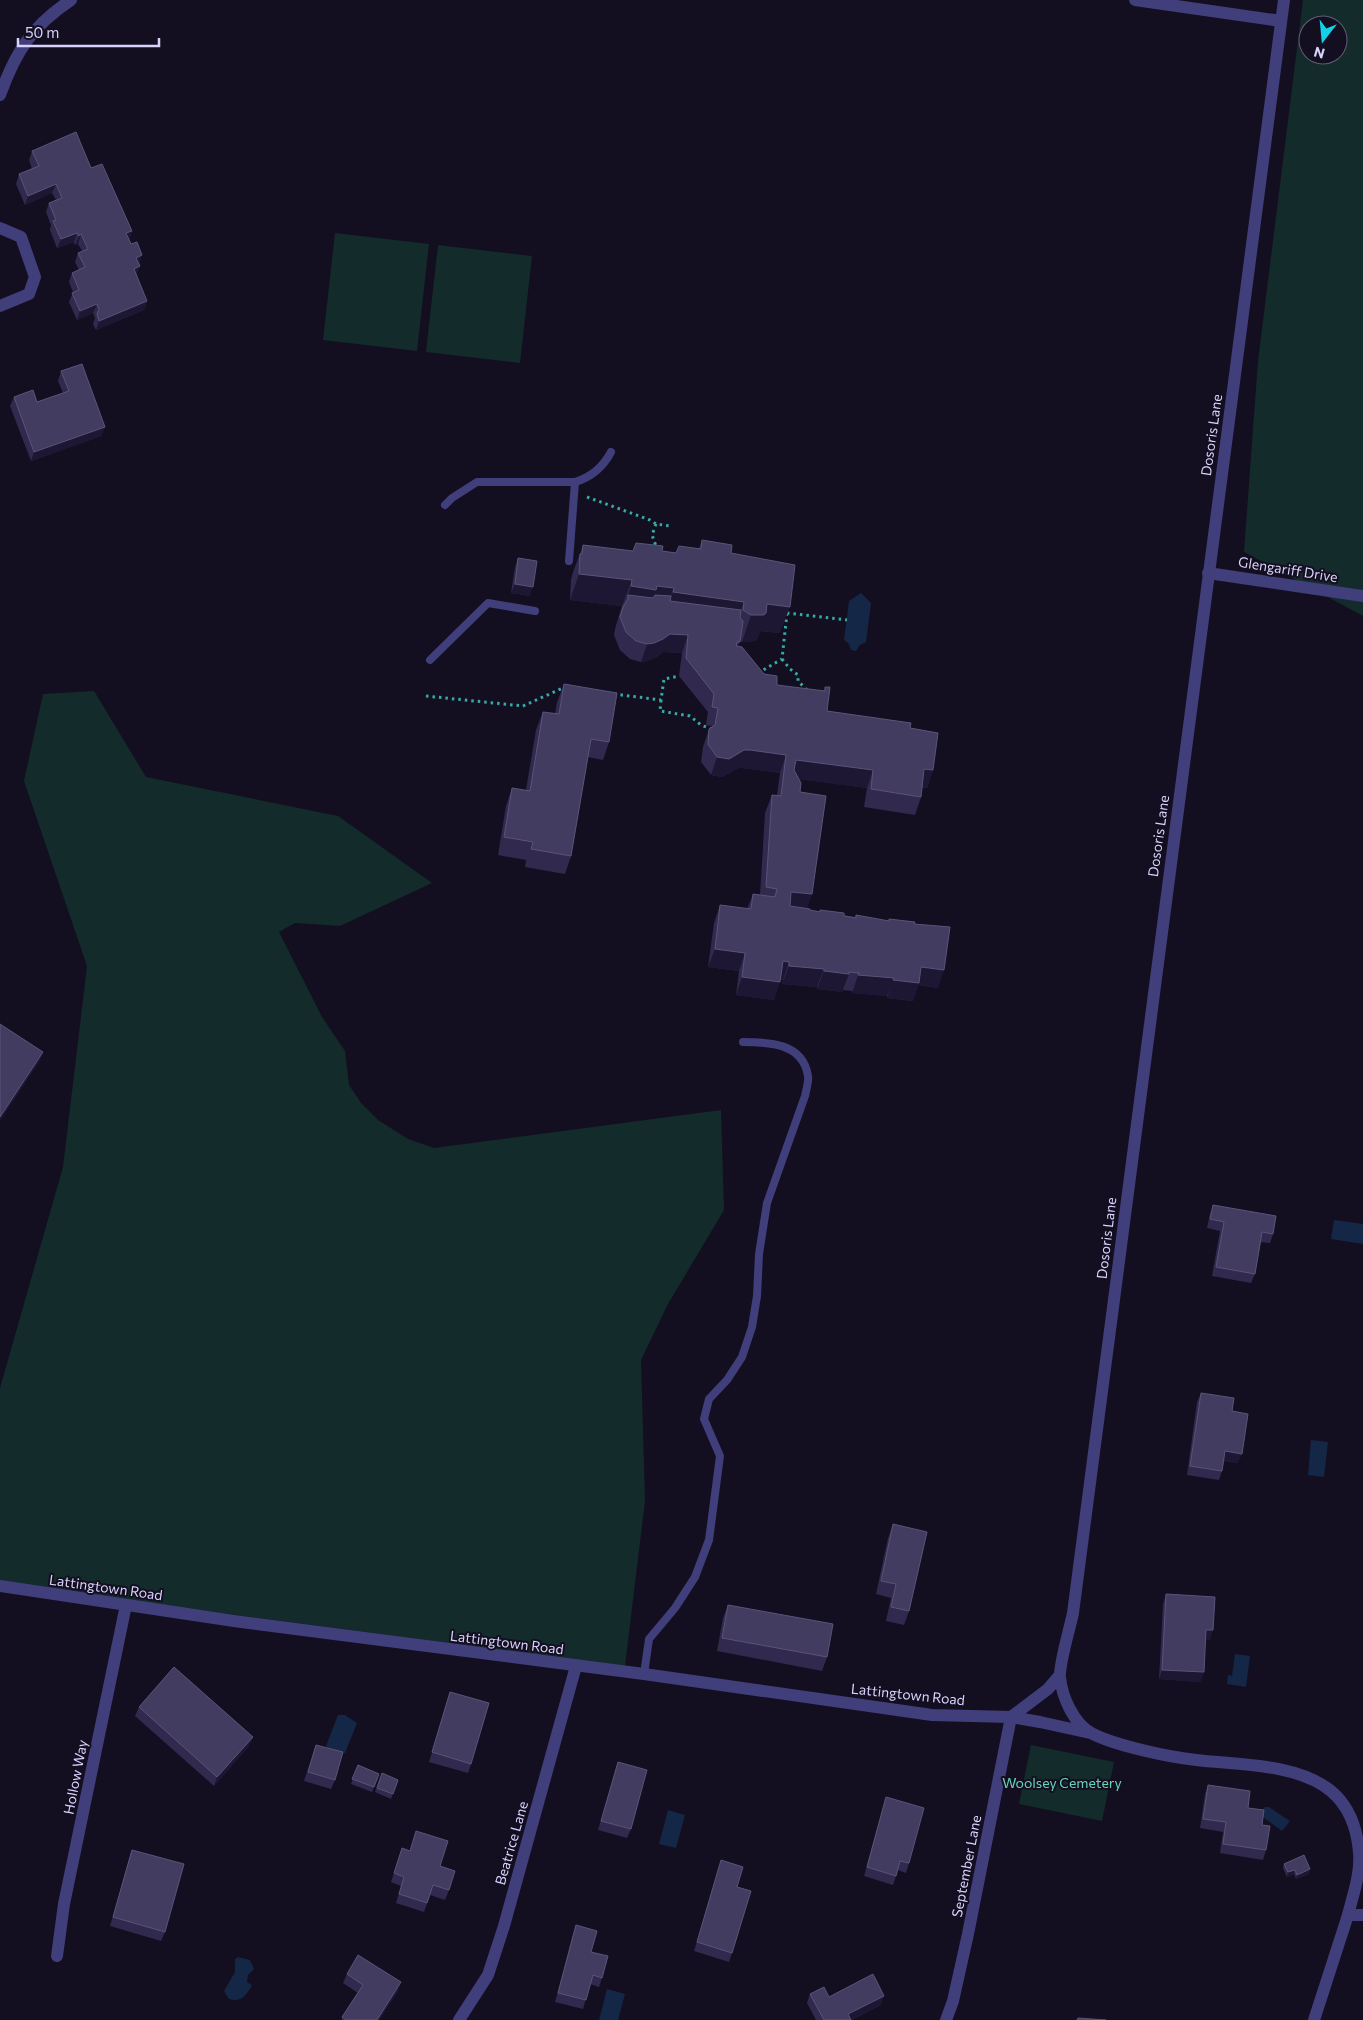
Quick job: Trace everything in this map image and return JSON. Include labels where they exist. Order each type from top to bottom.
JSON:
[{"type":"street","points":[[0,95],[6,78],[25,41],[52,13],[71,0]]},
{"type":"street","points":[[1135,0],[1281,20]]},
{"type":"street","name":"Dosoris Lane","points":[[1060,1676],[1074,1604],[1284,0]]},
{"type":"street","points":[[0,228],[21,237],[35,277],[29,294],[0,306]]},
{"type":"street","name":"Glengariff Drive","points":[[1208,572],[1363,596]]},
{"type":"street","name":"Lattingtown Road","points":[[0,1586],[234,1621],[644,1674],[932,1714],[1011,1717],[1092,1734],[1133,1747],[1194,1760],[1270,1768],[1310,1779],[1330,1790],[1341,1801],[1352,1818],[1360,1852],[1358,1876],[1348,1915],[1314,2020]]},
{"type":"street","name":"Hollow Way","points":[[57,1956],[66,1895],[126,1605]]},
{"type":"street","name":"Beatrice Lane","points":[[458,2020],[488,1975],[504,1926],[576,1666]]},
{"type":"street","points":[[1011,1717],[1048,1689],[1060,1676]]},
{"type":"street","name":"Lattingtown Road","points":[[1060,1676],[1070,1708],[1079,1722],[1092,1734]]},
{"type":"street","name":"September Lane","points":[[946,2020],[953,2001],[968,1934],[1011,1717]]},
{"type":"street","points":[[1348,1915],[1363,1915]]},
{"type":"lane","points":[[445,505],[452,498],[478,482],[576,482],[592,475],[600,468],[611,452]]},
{"type":"lane","points":[[569,561],[576,482]]},
{"type":"lane","points":[[430,660],[488,603],[534,611]]},
{"type":"lane","points":[[644,1674],[649,1638],[674,1608],[695,1577],[709,1540],[720,1456],[704,1419],[709,1399],[727,1380],[742,1357],[752,1327],[757,1296],[759,1254],[767,1202],[805,1096],[809,1078],[803,1062],[792,1049],[773,1042],[743,1042]]},
{"type":"path","points":[[574,493],[650,520],[656,524],[670,526]]},
{"type":"path","points":[[656,524],[652,535],[660,555]]},
{"type":"path","points":[[788,604],[782,659],[798,675],[798,681],[802,687],[810,692]]},
{"type":"path","points":[[787,613],[847,620]]},
{"type":"path","points":[[755,676],[782,659]]},
{"type":"path","points":[[679,676],[664,679],[660,711],[690,716],[700,725],[711,729]]},
{"type":"path","points":[[426,696],[523,706],[556,690],[573,687]]},
{"type":"path","points":[[606,692],[661,700]]},
{"type":"green space","points":[[1303,0],[1363,0],[1363,616],[1244,552],[1258,361],[1298,40],[1298,65],[1348,65],[1348,15],[1301,15]]},
{"type":"green space","points":[[335,233],[429,244],[417,351],[323,340]]},
{"type":"green space","points":[[438,245],[532,256],[520,363],[426,352]]},
{"type":"green space","points":[[94,691],[146,777],[338,816],[432,883],[340,926],[295,923],[279,932],[322,1017],[345,1051],[349,1085],[361,1103],[378,1120],[408,1139],[434,1148],[721,1110],[724,1210],[668,1304],[641,1360],[645,1501],[625,1666],[0,1584],[0,1388],[63,1167],[87,966],[24,781],[43,694]]},
{"type":"green space","name":"Woolsey Cemetery","points":[[1031,1745],[1114,1762],[1102,1821],[1019,1804]]},
{"type":"water","points":[[861,593],[871,603],[866,642],[860,645],[856,651],[851,650],[849,644],[844,640],[849,601]]},
{"type":"water","points":[[1334,1220],[1363,1224],[1363,1244],[1331,1239]]},
{"type":"water","points":[[1311,1440],[1328,1442],[1324,1477],[1308,1475]]},
{"type":"water","points":[[1235,1654],[1250,1656],[1246,1687],[1227,1684],[1228,1675],[1232,1676]]},
{"type":"water","points":[[338,1715],[345,1715],[357,1723],[345,1753],[332,1751],[326,1746]]},
{"type":"water","points":[[1265,1807],[1269,1807],[1290,1821],[1282,1831],[1263,1817],[1262,1810]]},
{"type":"water","points":[[668,1810],[685,1815],[676,1848],[659,1844]]},
{"type":"water","points":[[238,1957],[250,1960],[254,1969],[248,1975],[247,1982],[252,1985],[248,1992],[240,1999],[233,2000],[229,1999],[224,1991],[235,1972],[235,1959]]},
{"type":"water","points":[[607,1989],[625,1994],[618,2020],[599,2020]]},
{"type":"building","points":[[76,132],[91,168],[102,164],[132,231],[126,233],[131,244],[137,242],[142,255],[136,258],[140,266],[134,269],[147,301],[99,321],[97,304],[80,311],[72,293],[79,290],[72,273],[85,267],[78,253],[88,249],[81,234],[79,236],[77,233],[61,239],[53,221],[56,220],[49,203],[62,198],[56,184],[28,196],[19,174],[39,166],[32,151]]},
{"type":"building","points":[[82,364],[105,427],[34,452],[14,397],[33,390],[37,402],[69,391],[61,371]]},
{"type":"building","points":[[702,540],[732,545],[731,553],[795,565],[790,607],[767,604],[764,615],[751,615],[743,610],[744,602],[673,592],[674,588],[657,586],[656,590],[631,586],[632,580],[579,574],[580,554],[582,554],[583,545],[633,551],[636,543],[663,546],[662,551],[676,553],[679,546],[701,549]]},
{"type":"building","points":[[518,558],[537,561],[533,587],[515,584]]},
{"type":"building","points":[[628,595],[653,598],[655,595],[671,596],[670,601],[741,610],[740,618],[743,621],[740,642],[737,642],[736,646],[742,647],[764,674],[777,676],[777,685],[825,691],[825,687],[830,687],[827,711],[911,723],[910,728],[938,733],[933,770],[924,769],[921,797],[871,789],[873,770],[796,760],[794,770],[801,783],[800,792],[826,796],[812,894],[791,892],[790,906],[820,912],[820,910],[844,913],[844,916],[856,918],[856,915],[889,921],[889,919],[915,922],[914,924],[950,927],[944,970],[921,967],[919,983],[893,980],[894,978],[858,975],[859,973],[849,972],[849,974],[824,971],[824,969],[789,966],[789,962],[783,961],[780,982],[742,977],[745,953],[715,949],[720,905],[751,909],[753,894],[775,897],[777,889],[766,887],[772,795],[781,796],[786,755],[744,750],[729,759],[717,757],[708,744],[709,729],[715,725],[718,708],[712,707],[714,694],[686,658],[688,635],[670,634],[654,643],[647,644],[636,641],[626,632],[620,617]]},
{"type":"building","points":[[564,684],[617,693],[609,742],[591,739],[571,856],[531,849],[533,842],[504,837],[512,788],[530,791],[543,712],[559,714]]},
{"type":"building","points":[[0,1024],[43,1052],[0,1117]]},
{"type":"building","points":[[1213,1205],[1276,1216],[1273,1234],[1262,1232],[1255,1274],[1216,1267],[1224,1222],[1210,1219]]},
{"type":"building","points":[[1201,1393],[1234,1398],[1232,1411],[1248,1414],[1242,1454],[1225,1451],[1222,1471],[1190,1466]]},
{"type":"building","points":[[893,1524],[927,1532],[909,1611],[891,1607],[896,1584],[881,1581]]},
{"type":"building","points":[[1166,1594],[1215,1597],[1213,1630],[1206,1630],[1204,1672],[1162,1670]]},
{"type":"building","points":[[728,1605],[833,1624],[827,1657],[722,1638]]},
{"type":"building","points":[[174,1667],[253,1737],[217,1777],[139,1707]]},
{"type":"building","points":[[450,1692],[489,1703],[471,1764],[432,1752]]},
{"type":"building","points":[[316,1745],[343,1752],[335,1780],[308,1772]]},
{"type":"building","points":[[618,1762],[647,1770],[631,1829],[601,1821]]},
{"type":"building","points":[[358,1765],[379,1774],[374,1787],[352,1779]]},
{"type":"building","points":[[382,1773],[398,1780],[393,1794],[377,1788]]},
{"type":"building","points":[[1208,1785],[1250,1791],[1248,1808],[1264,1810],[1262,1825],[1270,1826],[1266,1850],[1223,1844],[1226,1822],[1203,1819]]},
{"type":"building","points":[[886,1797],[924,1808],[909,1863],[900,1861],[896,1876],[867,1867]]},
{"type":"building","points":[[416,1831],[448,1841],[440,1866],[455,1871],[449,1890],[433,1885],[427,1903],[399,1894],[404,1877],[394,1873],[402,1848],[410,1851]]},
{"type":"building","points":[[132,1850],[184,1864],[165,1932],[113,1917]]},
{"type":"building","points":[[1304,1855],[1310,1869],[1297,1875],[1295,1870],[1288,1872],[1284,1864]]},
{"type":"building","points":[[721,1860],[743,1867],[737,1887],[751,1891],[732,1953],[697,1942]]},
{"type":"building","points":[[576,1925],[597,1931],[591,1952],[608,1956],[602,1978],[593,1975],[586,2000],[558,1993]]},
{"type":"building","points":[[358,1955],[401,1982],[377,2020],[346,2020],[342,2017],[363,1985],[347,1974]]},
{"type":"building","points":[[873,1974],[884,1996],[848,2014],[851,2020],[824,2020],[810,1994],[824,1987],[829,1997]]},
{"type":"building","points":[[1078,2018],[1106,2020],[1077,2020]]}]
